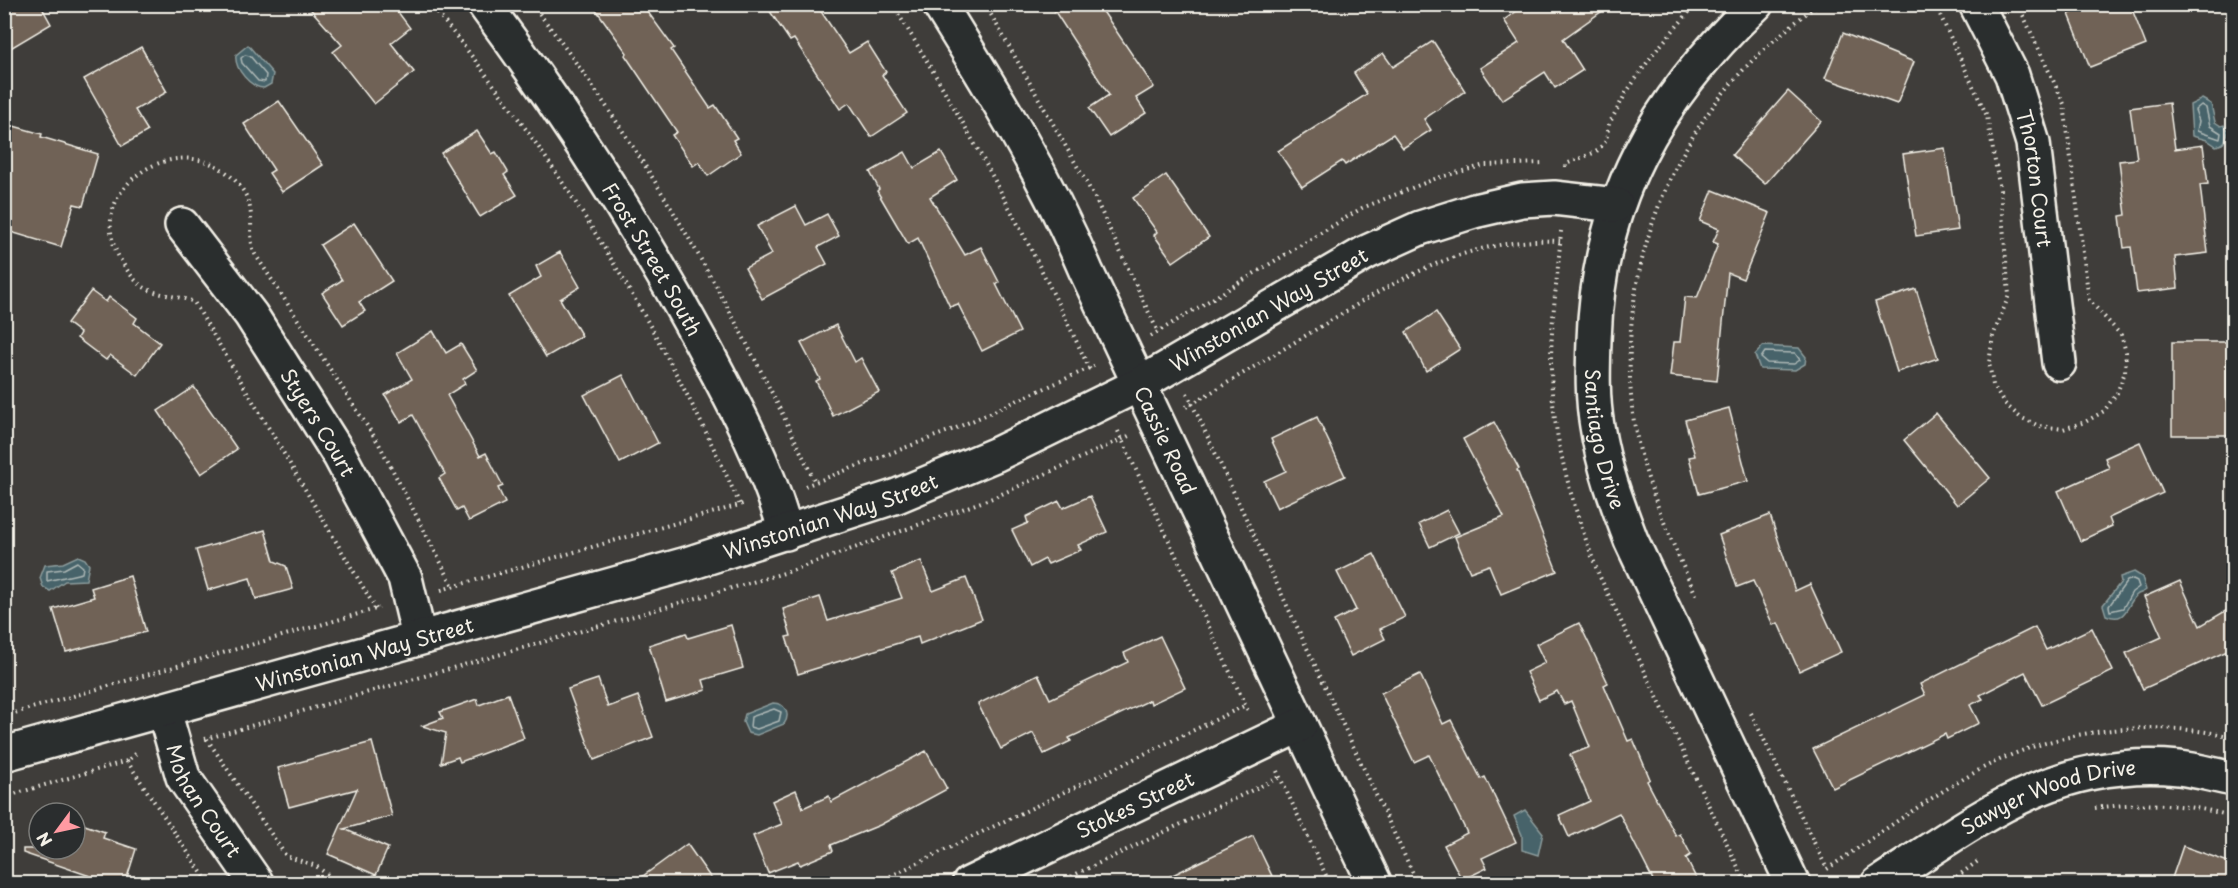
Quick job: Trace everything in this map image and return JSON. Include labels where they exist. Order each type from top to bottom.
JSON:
[{"type":"street","name":"Frost Street South","points":[[484,4],[545,88],[655,257],[744,422],[764,465],[786,533]]},
{"type":"street","name":"Cassie Road","points":[[939,4],[1013,122],[1059,207],[1375,884]]},
{"type":"street","name":"Santiago Drive","points":[[1756,4],[1702,61],[1677,93],[1637,155],[1616,205],[1600,269],[1595,314],[1593,382],[1597,426],[1610,485],[1631,540],[1793,884]]},
{"type":"street","name":"Thorton Court","points":[[1977,4],[2012,75],[2033,143],[2059,363]]},
{"type":"street","name":"Winstonian Way Street","points":[[4,754],[35,743],[164,711],[419,637],[687,564],[897,496],[997,454],[1140,384],[1175,366],[1367,252],[1420,228],[1474,211],[1522,200],[1554,198],[1616,205]]},
{"type":"street","name":"Styers Court","points":[[182,225],[251,315],[340,456],[401,568],[411,598],[419,637]]},
{"type":"street","name":"Mohan Court","points":[[164,711],[183,777],[257,884]]},
{"type":"street","name":"Stokes Street","points":[[969,884],[1300,725]]},
{"type":"street","name":"Sawyer Wood Drive","points":[[1878,884],[1995,808],[2028,791],[2085,773],[2133,767],[2180,768],[2234,779]]},
{"type":"path","points":[[430,4],[519,118],[572,196],[645,319],[719,459],[740,505]]},
{"type":"path","points":[[892,4],[950,98],[1051,287],[1330,884]]},
{"type":"path","points":[[985,4],[1094,196],[1418,884]]},
{"type":"path","points":[[1701,606],[1671,541],[1644,460],[1632,407],[1630,330],[1638,274],[1654,217],[1679,157],[1745,68],[1783,32],[1818,4]]},
{"type":"path","points":[[1746,702],[1827,869]]},
{"type":"path","points":[[874,884],[1246,705]]},
{"type":"path","points":[[207,739],[286,856],[316,867],[340,884]]},
{"type":"path","points":[[127,761],[209,884]]},
{"type":"path","points":[[1055,884],[1280,777]]},
{"type":"path","points":[[2092,808],[2168,804],[2214,811],[2234,817]]},
{"type":"path","points":[[1947,884],[1985,855]]},
{"type":"water","points":[[248,45],[273,74],[271,84],[264,88],[254,85],[244,77],[238,66],[236,55]]},
{"type":"water","points":[[2202,99],[2211,104],[2215,122],[2221,126],[2224,125],[2229,131],[2220,145],[2216,146],[2207,140],[2192,136],[2190,105]]},
{"type":"water","points":[[1763,346],[1799,348],[1806,357],[1805,364],[1795,370],[1760,369],[1755,355]]},
{"type":"water","points":[[78,556],[85,559],[89,565],[86,580],[65,581],[50,591],[43,587],[40,578],[45,565],[63,563]]},
{"type":"water","points":[[2134,572],[2142,577],[2146,590],[2134,597],[2123,615],[2113,617],[2106,615],[2103,605],[2121,582],[2120,577]]},
{"type":"water","points":[[773,703],[781,705],[786,710],[787,716],[784,724],[757,735],[748,733],[743,722],[745,714]]},
{"type":"water","points":[[1525,810],[1543,833],[1538,855],[1522,850],[1522,835],[1514,816]]},
{"type":"building","points":[[4,4],[40,4],[51,24],[4,52]]},
{"type":"building","points":[[306,4],[392,4],[410,28],[391,43],[414,72],[374,104],[333,52],[342,45]]},
{"type":"building","points":[[592,4],[642,4],[674,48],[671,50],[710,108],[715,105],[737,138],[733,140],[741,153],[708,176],[699,162],[693,166],[672,135],[677,132],[625,55],[627,53]]},
{"type":"building","points":[[765,4],[816,4],[849,53],[867,42],[886,72],[882,75],[907,113],[871,137],[849,103],[840,109],[794,39],[790,41]]},
{"type":"building","points":[[1050,4],[1098,4],[1154,87],[1136,98],[1146,113],[1109,137],[1089,108],[1109,95]]},
{"type":"building","points":[[1527,4],[1612,4],[1563,39],[1583,70],[1555,88],[1545,72],[1502,100],[1480,68],[1519,43],[1504,20]]},
{"type":"building","points":[[2092,4],[2130,4],[2146,45],[2090,67],[2069,14]]},
{"type":"building","points":[[1843,33],[1914,62],[1897,104],[1825,78]]},
{"type":"building","points":[[1433,41],[1465,91],[1424,119],[1431,130],[1403,148],[1393,134],[1345,165],[1342,161],[1302,187],[1278,151],[1367,94],[1354,73],[1383,53],[1393,67]]},
{"type":"building","points":[[141,47],[167,92],[135,110],[148,131],[122,146],[84,79]]},
{"type":"building","points":[[1788,91],[1821,121],[1765,184],[1732,155]]},
{"type":"building","points":[[279,101],[323,165],[282,192],[269,173],[274,170],[244,124]]},
{"type":"building","points":[[2169,103],[2175,149],[2203,145],[2208,184],[2200,185],[2208,253],[2175,257],[2178,288],[2137,293],[2131,247],[2124,248],[2120,216],[2126,215],[2119,161],[2137,159],[2130,108]]},
{"type":"building","points":[[10,125],[98,154],[83,206],[74,204],[61,247],[4,230],[4,142]]},
{"type":"building","points":[[477,131],[492,154],[496,152],[508,172],[504,175],[517,195],[480,217],[441,153]]},
{"type":"building","points":[[1945,148],[1958,230],[1916,236],[1903,154]]},
{"type":"building","points":[[905,152],[914,168],[941,152],[957,180],[930,197],[965,255],[981,247],[1020,332],[982,351],[958,304],[950,307],[918,238],[908,244],[877,191],[879,189],[870,172]]},
{"type":"building","points":[[1166,175],[1209,237],[1173,262],[1154,235],[1157,232],[1133,198]]},
{"type":"building","points":[[1713,190],[1770,213],[1743,279],[1728,273],[1717,381],[1670,376],[1674,342],[1680,342],[1685,297],[1697,298],[1718,244],[1713,242],[1719,229],[1700,221]]},
{"type":"building","points":[[796,206],[806,225],[827,214],[839,236],[818,247],[827,264],[762,299],[745,268],[772,254],[757,226]]},
{"type":"building","points":[[354,223],[392,281],[359,302],[365,311],[343,325],[322,293],[342,280],[320,245]]},
{"type":"building","points":[[560,252],[580,287],[560,299],[582,336],[546,357],[509,296],[541,277],[536,266]]},
{"type":"building","points":[[1916,289],[1938,358],[1897,372],[1875,302]]},
{"type":"building","points":[[91,291],[106,302],[109,297],[137,318],[134,323],[160,343],[137,375],[110,355],[106,360],[77,338],[80,333],[67,323]]},
{"type":"building","points":[[1436,312],[1460,349],[1426,371],[1406,332]]},
{"type":"building","points":[[836,325],[855,362],[861,358],[879,392],[833,416],[816,381],[820,379],[801,343]]},
{"type":"building","points":[[433,331],[446,353],[461,344],[477,370],[463,379],[465,384],[447,395],[480,456],[486,453],[503,486],[498,488],[505,503],[469,521],[462,508],[457,511],[439,478],[445,474],[413,415],[401,422],[385,395],[412,379],[397,353]]},
{"type":"building","points":[[2172,342],[2227,342],[2227,401],[2234,401],[2234,435],[2172,435]]},
{"type":"building","points":[[623,375],[658,443],[620,463],[584,395]]},
{"type":"building","points":[[194,387],[237,449],[201,474],[158,411]]},
{"type":"building","points":[[1729,408],[1748,481],[1699,494],[1689,457],[1695,456],[1685,420]]},
{"type":"building","points":[[1936,413],[1990,478],[1957,505],[1904,440]]},
{"type":"building","points":[[1317,417],[1345,476],[1277,508],[1264,481],[1286,471],[1271,439]]},
{"type":"building","points":[[1494,422],[1519,469],[1517,470],[1557,571],[1501,594],[1489,565],[1470,572],[1455,537],[1504,517],[1463,439]]},
{"type":"building","points":[[2140,442],[2163,493],[2109,518],[2112,526],[2080,541],[2058,491],[2109,468],[2105,458]]},
{"type":"building","points":[[1090,496],[1107,532],[1078,545],[1081,550],[1048,564],[1045,559],[1030,567],[1012,530],[1028,523],[1026,517],[1059,501],[1063,508]]},
{"type":"building","points":[[1447,510],[1459,533],[1430,547],[1419,524]]},
{"type":"building","points":[[1770,515],[1795,591],[1810,584],[1841,652],[1799,671],[1778,623],[1773,625],[1753,581],[1737,587],[1719,535]]},
{"type":"building","points":[[265,530],[274,561],[286,566],[293,589],[256,599],[250,578],[208,590],[196,550]]},
{"type":"building","points":[[1374,554],[1405,617],[1380,629],[1385,639],[1351,656],[1334,621],[1356,610],[1337,572]]},
{"type":"building","points":[[921,561],[933,591],[966,578],[982,619],[920,644],[918,637],[798,674],[786,637],[791,636],[783,609],[820,597],[828,621],[902,598],[892,573]]},
{"type":"building","points":[[130,576],[146,632],[66,652],[53,609],[94,597],[91,588]]},
{"type":"building","points":[[2180,581],[2200,626],[2234,606],[2234,648],[2143,689],[2126,653],[2162,637],[2144,597]]},
{"type":"building","points":[[1579,623],[1608,683],[1604,685],[1628,741],[1633,739],[1650,779],[1647,781],[1676,836],[1680,834],[1691,855],[1686,858],[1699,884],[1655,884],[1619,813],[1569,837],[1559,815],[1590,801],[1570,755],[1590,747],[1571,701],[1564,704],[1557,691],[1539,700],[1526,672],[1545,663],[1536,644]]},
{"type":"building","points":[[731,625],[743,668],[703,680],[706,690],[666,702],[649,645],[686,633],[688,638]]},
{"type":"building","points":[[2035,627],[2046,650],[2092,628],[2113,671],[2042,705],[2025,672],[1980,695],[1983,699],[1970,705],[1979,723],[1947,739],[1945,734],[1833,788],[1813,749],[1925,695],[1920,684]]},
{"type":"building","points":[[1160,636],[1185,688],[1151,704],[1150,700],[1069,738],[1071,741],[1044,754],[1033,733],[1001,749],[978,704],[1038,674],[1050,699],[1128,662],[1124,653]]},
{"type":"building","points":[[1420,674],[1443,724],[1451,720],[1481,779],[1485,777],[1516,842],[1482,858],[1487,868],[1462,880],[1444,845],[1467,833],[1429,755],[1414,762],[1381,693]]},
{"type":"building","points":[[598,679],[608,707],[638,696],[653,737],[594,760],[568,689]]},
{"type":"building","points":[[508,694],[524,738],[460,762],[458,757],[441,763],[446,733],[422,726],[443,718],[440,712],[477,699],[479,705]]},
{"type":"building","points":[[372,742],[392,816],[344,829],[388,848],[376,875],[328,854],[357,789],[289,807],[278,768]]},
{"type":"building","points":[[926,751],[947,789],[880,825],[831,845],[833,851],[800,865],[798,861],[768,873],[753,836],[782,824],[772,801],[796,790],[803,808],[829,796],[831,802]]},
{"type":"building","points":[[87,826],[105,832],[103,838],[136,849],[125,884],[88,884],[90,876],[46,861],[87,861]]},
{"type":"building","points":[[1253,836],[1272,876],[1256,884],[1154,884]]},
{"type":"building","points":[[687,844],[715,884],[632,884]]},
{"type":"building","points":[[2183,846],[2234,864],[2234,884],[2170,884]]}]
